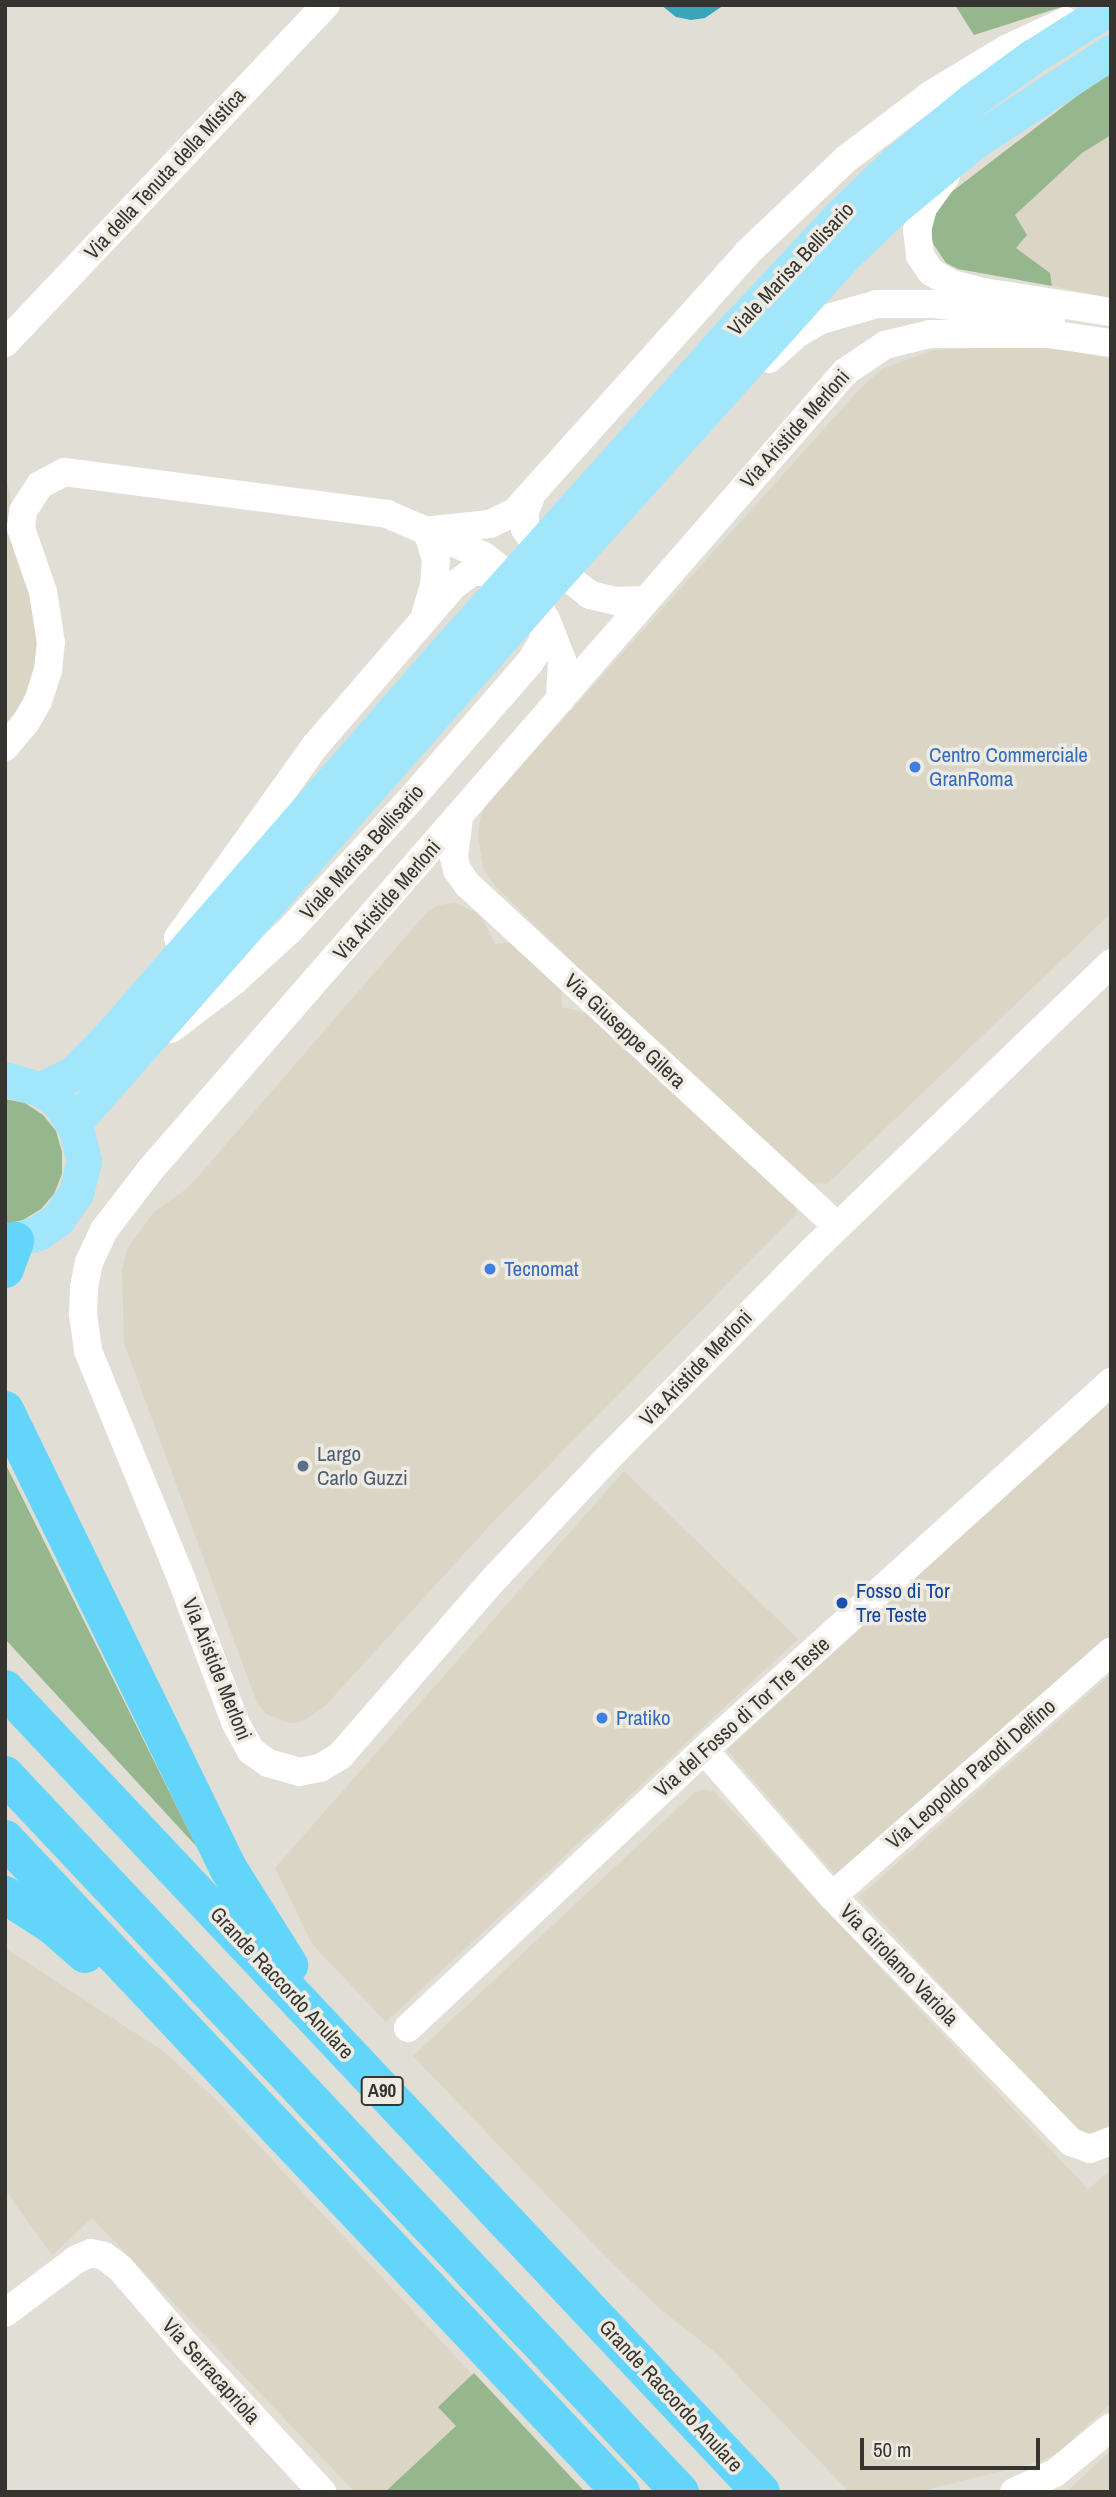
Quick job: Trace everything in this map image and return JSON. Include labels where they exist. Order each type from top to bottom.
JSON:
[{"type":"highway","points":[[5,1410],[228,1868],[341,2047]]},
{"type":"highway","name":"Grande Raccordo Anulare","points":[[5,1689],[761,2492]]},
{"type":"highway","name":"A90","points":[[5,1774],[680,2492]]},
{"type":"highway","points":[[5,1839],[621,2492]]},
{"type":"highway","points":[[5,1895],[72,1941],[144,2015],[225,2072]]},
{"type":"main road","name":"Viale Marisa Bellisario","points":[[612,498],[782,277],[895,163],[1008,73],[1111,7]]},
{"type":"main road","name":"Viale Marisa Bellisario","points":[[74,1123],[115,1052],[452,669],[861,239],[990,130],[1111,52]]},
{"type":"main road","name":"Viale Marisa Bellisario","points":[[41,1089],[115,1052]]},
{"type":"main road","points":[[5,1079],[41,1089],[59,1102],[74,1123],[83,1161],[72,1200],[58,1219],[45,1230],[8,1251]]},
{"type":"street","name":"Via della Tenuta della Mistica","points":[[5,343],[326,5]]},
{"type":"street","name":"Viale Marisa Bellisario","points":[[423,620],[436,569],[434,545],[427,530],[490,524],[515,513],[530,499],[643,366],[747,253],[854,152],[909,109],[968,71],[1037,34],[1100,5]]},
{"type":"street","points":[[990,130],[938,185],[923,208],[916,239],[925,265],[941,278],[974,290],[1111,312]]},
{"type":"street","points":[[612,498],[676,460],[784,344],[830,316],[877,304],[933,303],[1072,321],[1111,332]]},
{"type":"street","name":"Via Aristide Merloni","points":[[1111,343],[1048,334],[969,332],[915,336],[877,349],[857,362],[826,390],[125,1200],[100,1238],[86,1275],[83,1314],[91,1363],[178,1570],[235,1721],[251,1751],[268,1763],[299,1772],[320,1768],[340,1756],[494,1579],[581,1485],[837,1226],[1111,963]]},
{"type":"street","points":[[5,747],[32,711],[48,670],[50,621],[23,536],[21,519],[33,493],[48,478],[75,471],[376,512],[399,517],[484,556],[533,597],[546,619],[562,660],[560,700]]},
{"type":"street","points":[[530,499],[524,511],[526,528],[547,561],[590,595],[615,601],[645,600]]},
{"type":"street","name":"Viale Marisa Bellisario","points":[[115,1052],[291,778],[344,710],[466,575],[478,571],[506,572]]},
{"type":"street","name":"Viale Marisa Bellisario","points":[[115,1052],[234,981],[316,905],[522,672],[541,643],[546,619]]},
{"type":"street","name":"Via Giuseppe Gilera","points":[[459,817],[454,858],[457,870],[468,885],[837,1226]]},
{"type":"street","name":"Via del Fosso di Tor Tre Teste","points":[[408,2028],[704,1750],[1111,1382]]},
{"type":"street","name":"Via Leopoldo Parodi Delfino","points":[[832,1896],[1111,1652]]},
{"type":"street","name":"Via Girolamo Variola","points":[[704,1750],[832,1896],[1071,2142],[1090,2150],[1111,2141]]},
{"type":"street","name":"Via Serracapriola","points":[[5,2314],[76,2259],[98,2253],[120,2268],[187,2346],[322,2492]]},
{"type":"street","points":[[1014,2492],[1055,2473],[1111,2427]]},
{"type":"shaded area","points":[[1111,135],[1111,298],[1052,286],[1050,273],[1015,248],[1014,215],[1082,153]]},
{"type":"shaded area","points":[[1007,347],[1063,349],[1111,359],[1111,913],[827,1184],[812,1183],[793,1170],[602,991],[496,887],[483,868],[478,836],[480,819],[486,805],[859,390],[882,369],[934,350]]},
{"type":"shaded area","points":[[5,470],[42,658],[18,715],[5,726]]},
{"type":"shaded area","points":[[455,903],[479,913],[495,944],[515,942],[561,984],[562,1007],[592,1014],[799,1203],[796,1214],[492,1523],[326,1705],[304,1721],[290,1723],[266,1714],[257,1703],[124,1343],[122,1271],[127,1249],[154,1212],[189,1187],[428,911],[439,905]]},
{"type":"shaded area","points":[[1111,1400],[1111,1637],[837,1877],[727,1750]]},
{"type":"shaded area","points":[[624,1471],[798,1639],[386,2022],[312,1944],[275,1868]]},
{"type":"shaded area","points":[[1111,1674],[1111,2123],[1100,2134],[1077,2132],[859,1897]]},
{"type":"shaded area","points":[[703,1789],[714,1791],[1088,2189],[1111,2170],[1111,2403],[1059,2452],[1042,2461],[918,2492],[849,2492],[717,2354],[659,2308],[609,2260],[413,2056],[694,1793]]},
{"type":"shaded area","points":[[5,1948],[166,2053],[218,2102],[582,2492],[355,2492],[92,2218],[52,2255],[5,2190]]},
{"type":"shaded area","points":[[1111,2451],[1111,2492],[1066,2492]]},
{"type":"green space","points":[[955,5],[1068,5],[974,35]]},
{"type":"green space","points":[[1111,70],[1111,135],[1082,153],[1015,215],[1027,235],[1016,248],[1050,273],[1052,286],[958,269],[946,263],[932,242],[932,220],[941,200]]},
{"type":"green space","points":[[5,1099],[25,1103],[43,1115],[56,1131],[62,1152],[62,1174],[54,1194],[41,1209],[23,1220],[5,1224]]},
{"type":"green space","points":[[5,1463],[197,1847],[5,1639]]},
{"type":"green space","points":[[474,2373],[585,2492],[385,2492],[456,2426],[438,2407]]},
{"type":"water","points":[[661,5],[724,5],[705,18],[691,20],[676,17]]},
{"type":"place","name":"Centro Commerciale GranRoma","points":[[915,767]]},
{"type":"place","name":"Tecnomat","points":[[490,1269]]},
{"type":"place","name":"Largo Carlo Guzzi","points":[[303,1466]]},
{"type":"place","name":"Fosso di Tor Tre Teste","points":[[842,1603]]},
{"type":"place","name":"Pratiko","points":[[602,1718]]}]
